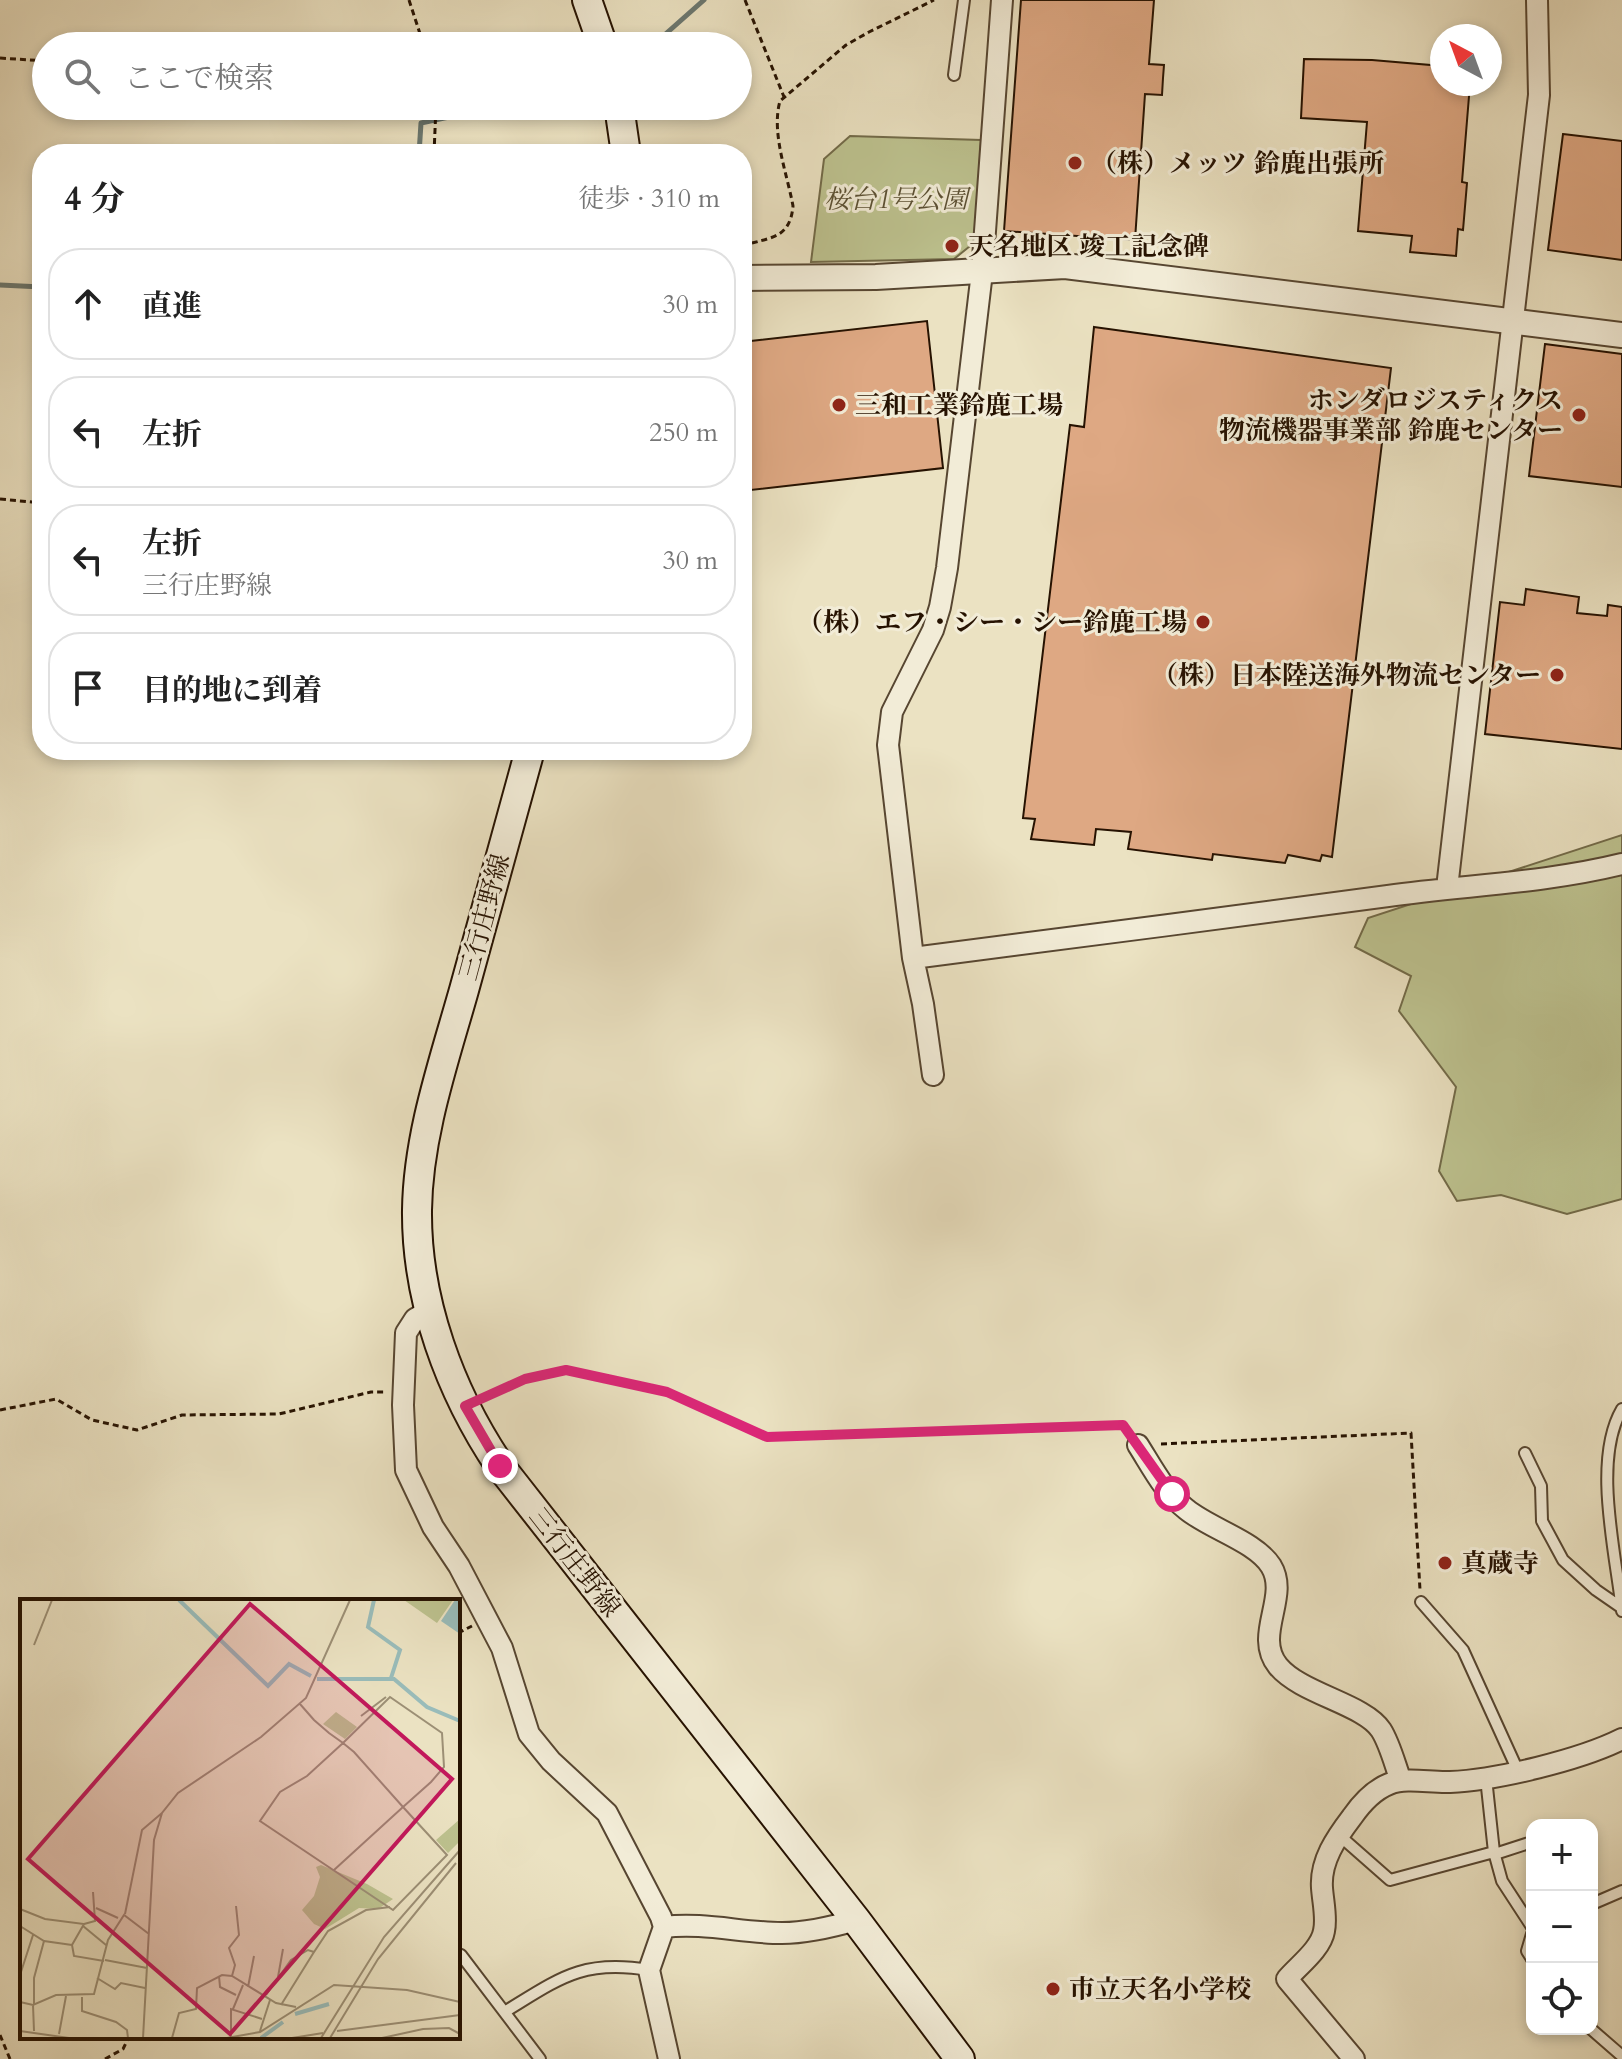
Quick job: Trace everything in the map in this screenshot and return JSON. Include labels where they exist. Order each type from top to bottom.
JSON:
[{"type":"main road","points":[[587,0],[598,32]]},
{"type":"main road","points":[[621,120],[625,144]]},
{"type":"main road","name":"三行庄野線","points":[[527,760],[435,1093],[423,1155],[417,1210],[429,1311],[451,1377],[500,1466],[856,1920],[960,2059]]},
{"type":"street","points":[[933,1075],[913,958],[888,745],[895,703],[933,630],[940,607],[982,272],[1002,0]]},
{"type":"street","points":[[1447,888],[1539,95],[1537,0]]},
{"type":"street","points":[[752,278],[876,277],[1065,266],[1622,335]]},
{"type":"street","points":[[913,958],[1447,888],[1539,880],[1622,864]]},
{"type":"street","points":[[429,1311],[415,1319],[406,1333],[406,1470],[433,1527],[459,1566],[502,1648],[529,1734],[551,1761],[607,1813],[661,1917],[664,1927],[649,1970],[669,2059]]},
{"type":"street","points":[[1138,1445],[1182,1507],[1260,1552],[1269,1562],[1277,1586],[1268,1635],[1276,1664],[1296,1681],[1372,1719],[1384,1736],[1401,1781]]},
{"type":"street","points":[[1354,2059],[1287,1979],[1318,1945],[1324,1932],[1321,1876],[1329,1851],[1369,1798],[1389,1784],[1401,1781],[1450,1782],[1486,1778],[1622,1739]]},
{"type":"street","points":[[664,1927],[686,1924],[782,1933],[833,1927],[856,1920]]},
{"type":"lane","points":[[954,75],[964,0]]},
{"type":"lane","points":[[1622,1409],[1615,1421],[1606,1472],[1622,1610]]},
{"type":"lane","points":[[1525,1453],[1541,1486],[1542,1521],[1563,1560],[1622,1610]]},
{"type":"lane","points":[[1421,1602],[1463,1650],[1518,1771]]},
{"type":"lane","points":[[1486,1778],[1495,1853],[1502,1881],[1526,1918]]},
{"type":"lane","points":[[1340,1836],[1390,1880],[1526,1844]]},
{"type":"lane","points":[[1598,1901],[1622,1891]]},
{"type":"lane","points":[[460,1956],[506,2011],[540,2059]]},
{"type":"lane","points":[[506,2011],[550,1984],[590,1968],[620,1965],[649,1970]]},
{"type":"lane","points":[[1598,2035],[1622,2056]]},
{"type":"path","points":[[409,0],[419,32]]},
{"type":"path","points":[[745,0],[784,97]]},
{"type":"path","points":[[752,243],[777,237],[792,218],[793,206],[777,113],[780,101],[846,45],[934,0]]},
{"type":"path","points":[[0,58],[32,60]]},
{"type":"path","points":[[434,144],[435,120]]},
{"type":"path","points":[[0,499],[32,502]]},
{"type":"path","points":[[465,1406],[525,1379],[566,1370],[667,1392],[767,1437],[1123,1425],[1138,1445],[1411,1433],[1421,1602]]},
{"type":"path","points":[[0,1410],[56,1399],[92,1420],[137,1430],[182,1415],[279,1414],[371,1392],[404,1391]]},
{"type":"path","points":[[0,2035],[10,2059]]},
{"type":"path","points":[[105,2059],[123,2049],[128,2039]]},
{"type":"green space","name":"桜台1号公園","points":[[850,136],[981,140],[975,242],[954,259],[811,262],[824,159]]},
{"type":"green space","points":[[1622,835],[1622,1199],[1567,1214],[1501,1195],[1457,1201],[1439,1171],[1456,1087],[1399,1011],[1411,976],[1355,947],[1368,918]]},
{"type":"building","name":"（株）メッツ 鈴鹿出張所","points":[[1021,0],[1154,0],[1149,64],[1164,65],[1162,95],[1145,94],[1135,240],[1004,231]]},
{"type":"building","points":[[1304,59],[1430,65],[1430,96],[1469,96],[1462,182],[1467,183],[1463,230],[1458,229],[1456,256],[1410,252],[1412,236],[1358,231],[1367,122],[1301,118]]},
{"type":"building","points":[[1563,134],[1622,141],[1622,260],[1548,250]]},
{"type":"building","name":"三和工業鈴鹿工場","points":[[927,321],[943,468],[752,490],[752,341]]},
{"type":"building","name":"（株）エフ・シー・シー鈴鹿工場","points":[[1094,327],[1391,368],[1332,857],[1322,855],[1320,861],[1288,855],[1285,863],[1213,854],[1212,860],[1128,849],[1131,832],[1096,829],[1094,845],[1031,839],[1035,819],[1023,818],[1070,425],[1084,427]]},
{"type":"building","name":"ホンダロジスティクス 物流機器事業部 鈴鹿センター","points":[[1545,344],[1622,354],[1622,487],[1529,476]]},
{"type":"building","name":"（株）日本陸送海外物流センター","points":[[1526,589],[1579,597],[1577,613],[1607,616],[1608,605],[1622,607],[1622,749],[1485,734],[1500,602],[1524,605]]},
{"type":"waterway","points":[[668,32],[704,0]]},
{"type":"waterway","points":[[420,144],[421,123],[435,120]]},
{"type":"waterway","points":[[0,285],[32,287]]},
{"type":"place","name":"（株）メッツ 鈴鹿出張所","points":[[1075,163]]},
{"type":"place","name":"天名地区 竣工記念碑","points":[[952,246]]},
{"type":"place","name":"三和工業鈴鹿工場","points":[[839,405]]},
{"type":"place","name":"ホンダロジスティクス 物流機器事業部 鈴鹿センター","points":[[1579,415]]},
{"type":"place","name":"（株）エフ・シー・シー鈴鹿工場","points":[[1203,622]]},
{"type":"place","name":"（株）日本陸送海外物流センター","points":[[1557,675]]},
{"type":"place","name":"真蔵寺","points":[[1445,1563]]},
{"type":"place","name":"市立天名小学校","points":[[1053,1989]]},
{"type":"route","points":[[500,1466],[465,1406],[525,1379],[566,1370],[667,1392],[767,1437],[1123,1425],[1172,1494]]}]
